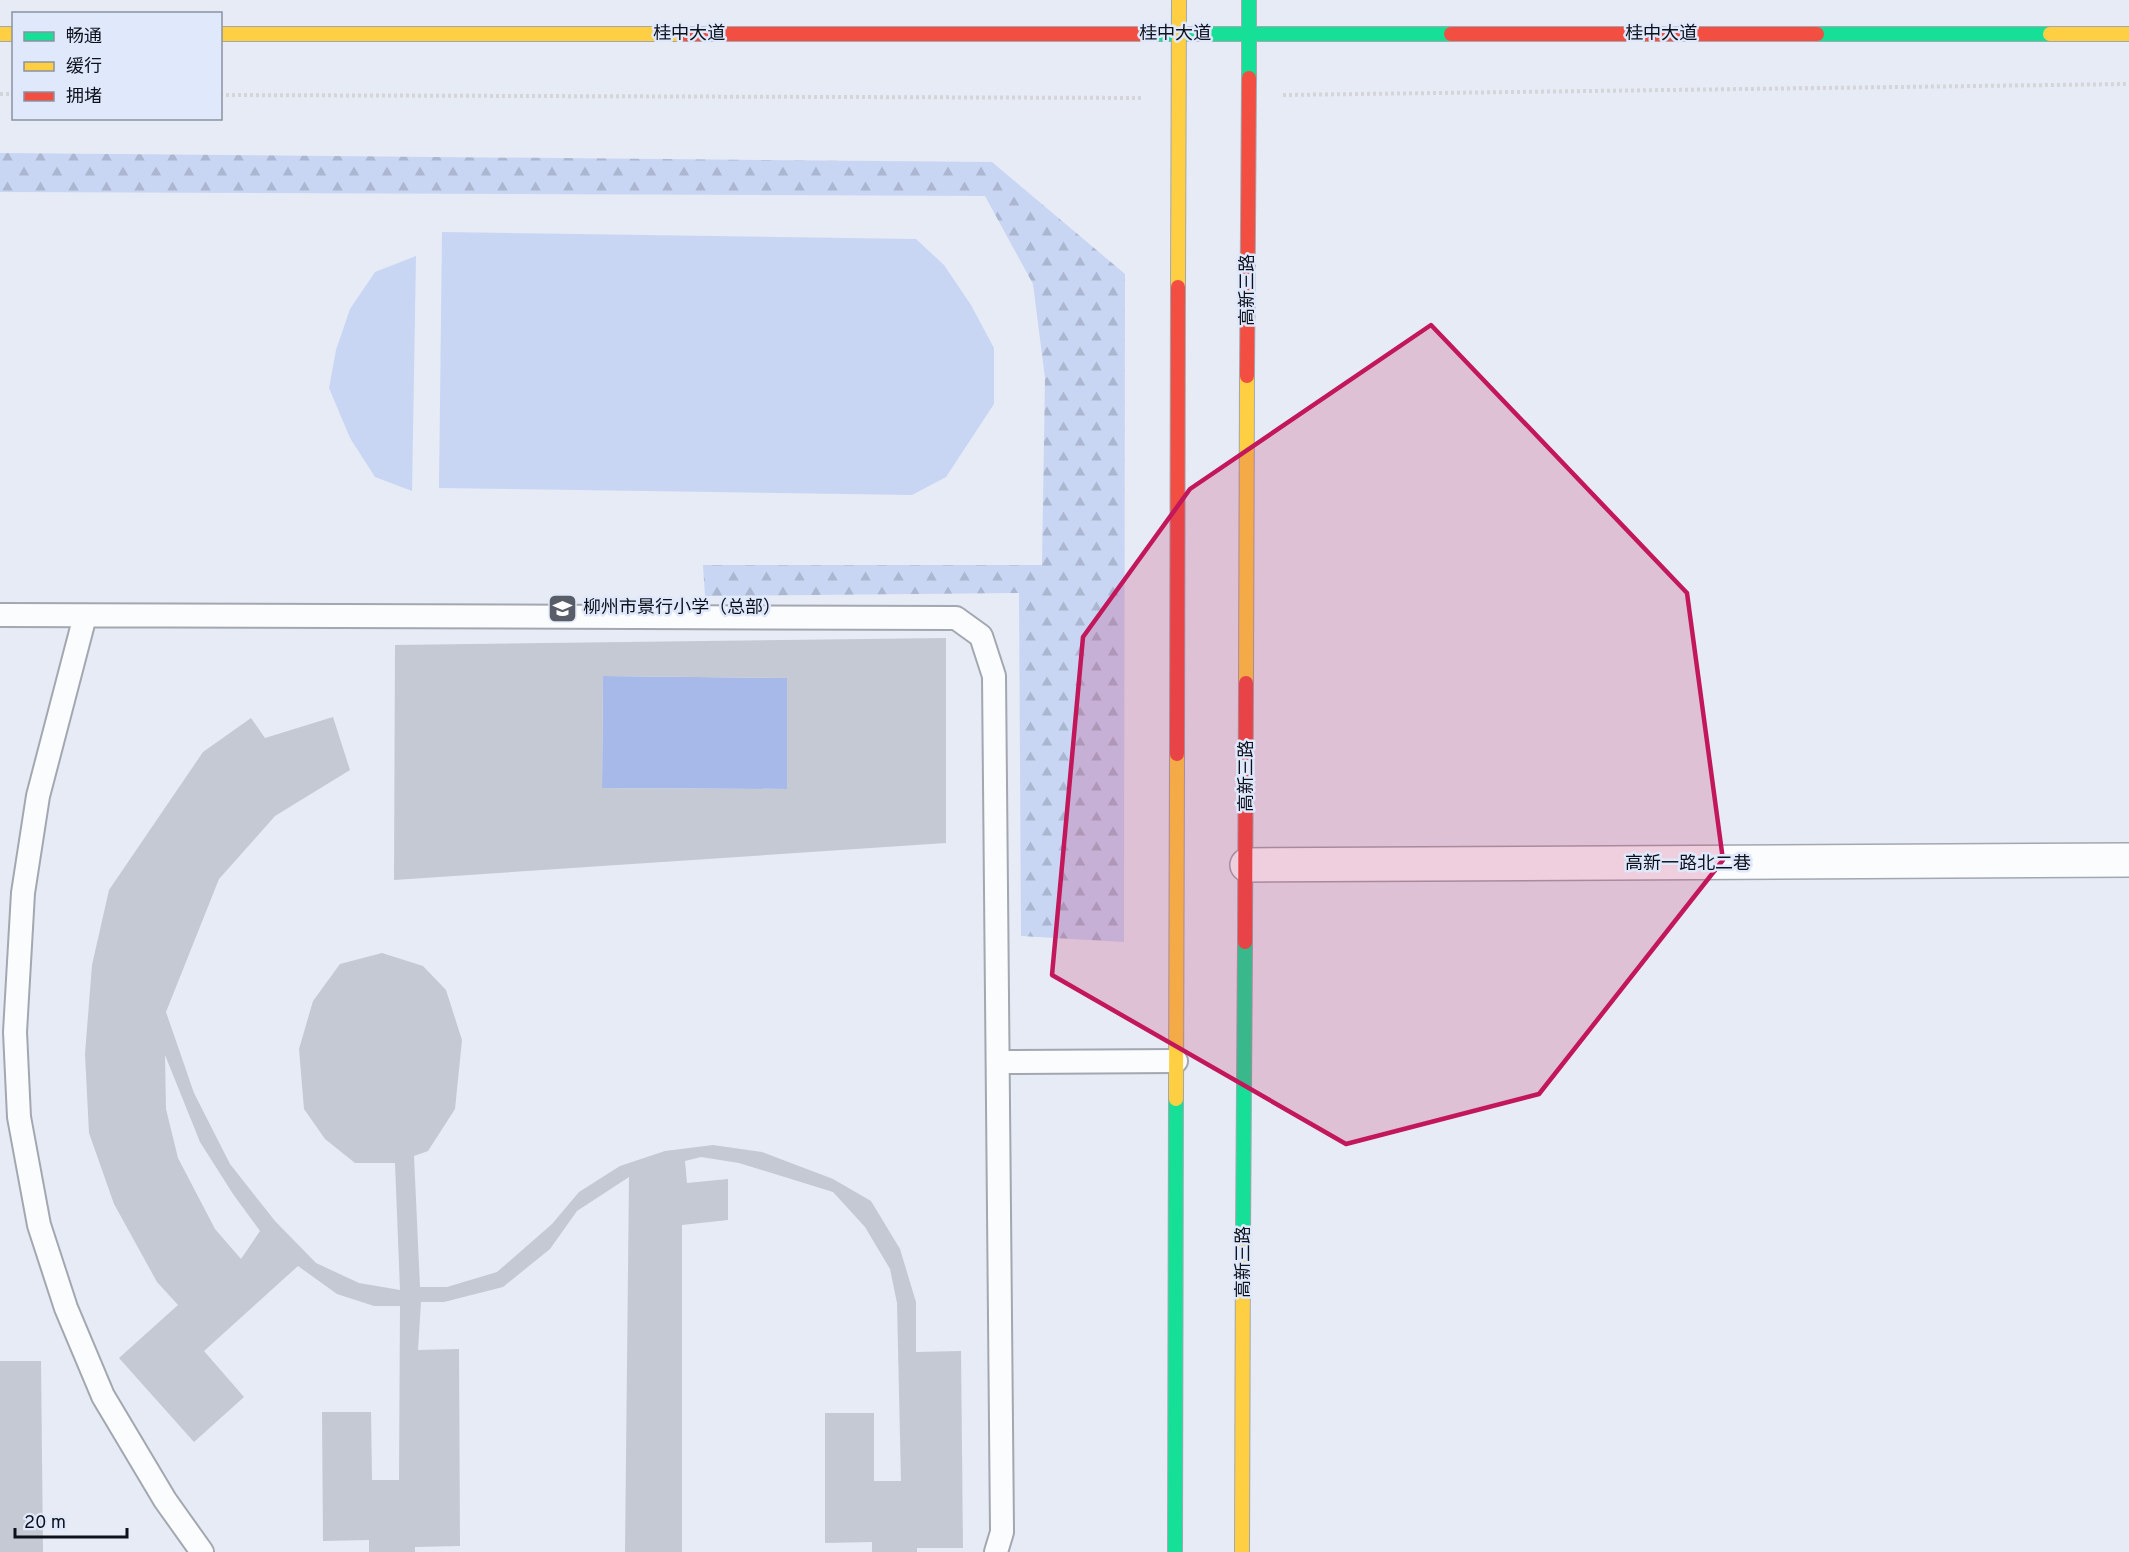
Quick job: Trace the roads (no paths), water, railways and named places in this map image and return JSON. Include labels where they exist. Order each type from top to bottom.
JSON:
[{"type":"main road","points":[[1175,1552],[1179,0]]},
{"type":"main road","name":"高新三路","points":[[1242,1552],[1247,866],[1249,0]]},
{"type":"main road","name":"桂中大道","points":[[222,34],[2129,34]]},
{"type":"street","name":"高新一路北二巷","points":[[1247,866],[2129,860]]},
{"type":"lane","points":[[0,615],[956,618],[981,636],[994,676],[1002,1532],[996,1552]]},
{"type":"lane","points":[[85,616],[38,796],[23,893],[10,1116],[39,1225],[66,1308],[103,1396],[165,1500],[202,1552]]},
{"type":"lane","points":[[998,1062],[1176,1061]]},
{"type":"place","name":"柳州市景行小学（总部）","points":[[562,608]]}]
